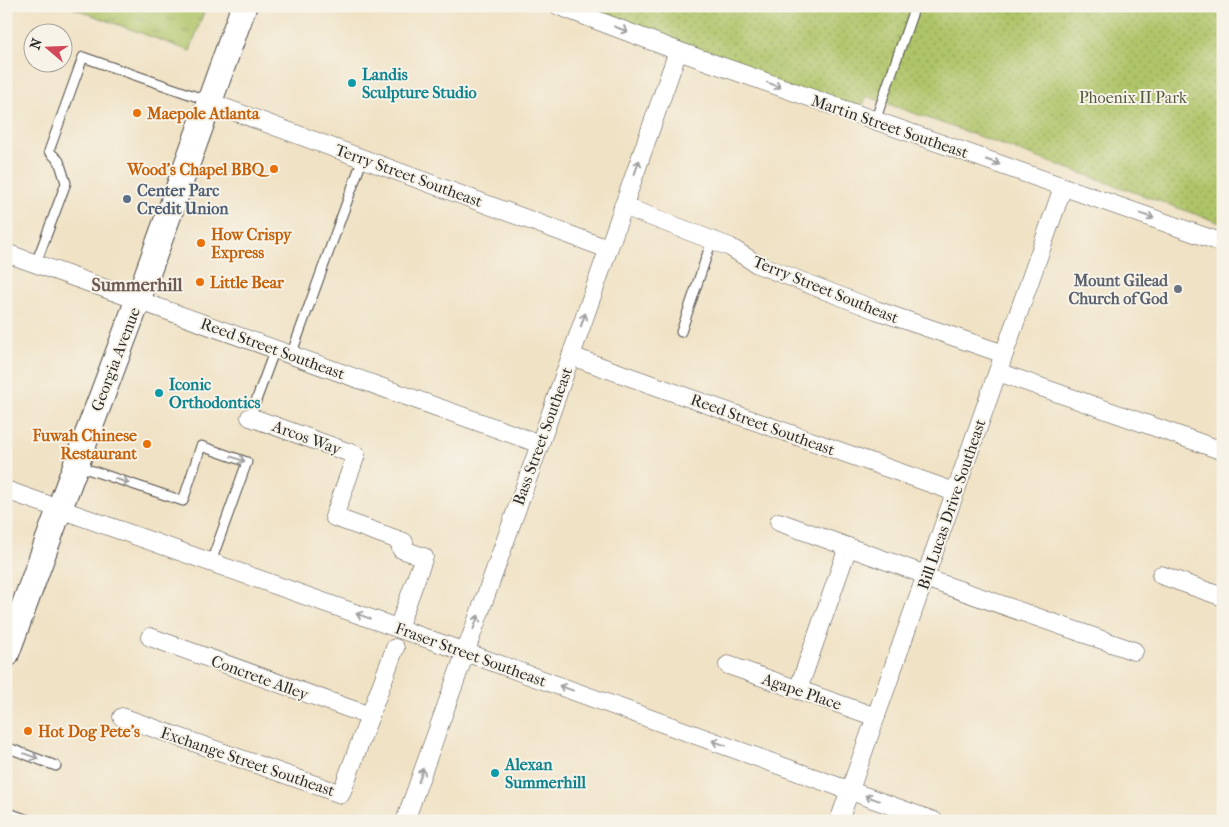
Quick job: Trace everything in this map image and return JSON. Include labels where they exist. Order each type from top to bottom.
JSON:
[{"type":"main road","name":"Georgia Avenue","points":[[6,655],[138,300],[244,6]]},
{"type":"street","name":"Martin Street Southeast","points":[[559,6],[678,51],[1223,243]]},
{"type":"street","name":"Bass Street Southeast","points":[[405,821],[678,51]]},
{"type":"street","name":"Terry Street Southeast","points":[[209,102],[608,249]]},
{"type":"street","name":"Bill Lucas Drive Southeast","points":[[839,821],[1063,187]]},
{"type":"street","name":"Terry Street Southeast","points":[[623,206],[730,247],[757,264],[876,310],[1004,354]]},
{"type":"street","name":"Reed Street Southeast","points":[[6,253],[540,444]]},
{"type":"street","name":"Reed Street Southeast","points":[[571,356],[955,492]]},
{"type":"street","points":[[998,372],[1223,451]]},
{"type":"street","name":"Arcos Way","points":[[250,417],[356,455],[334,517],[404,542],[401,549],[424,557],[400,629]]},
{"type":"street","name":"Fraser Street Southeast","points":[[6,490],[465,652],[934,821]]},
{"type":"street","points":[[779,522],[925,577],[1134,651]]},
{"type":"street","points":[[798,690],[848,547]]},
{"type":"street","points":[[1161,575],[1223,598]]},
{"type":"street","name":"Concrete Alley","points":[[150,637],[370,716]]},
{"type":"street","name":"Exchange Street Southeast","points":[[122,717],[341,794],[395,648]]},
{"type":"street","name":"Agape Place","points":[[728,665],[876,717]]},
{"type":"lane","points":[[875,121],[915,6]]},
{"type":"lane","points":[[36,264],[66,183],[59,161],[49,151],[84,57],[209,102]]},
{"type":"lane","points":[[250,417],[283,352],[363,158]]},
{"type":"lane","points":[[681,332],[712,240]]},
{"type":"lane","points":[[76,465],[183,501],[201,446],[247,462],[211,562]]},
{"type":"lane","points":[[395,648],[400,629]]},
{"type":"lane","points":[[6,748],[56,766]]},
{"type":"lane","points":[[6,812],[31,821]]},
{"type":"green space","points":[[70,6],[206,6],[190,51]]},
{"type":"green space","name":"Phoenix II Park","points":[[548,6],[1223,6],[1223,224],[866,96],[861,113]]},
{"type":"place","name":"Landis Sculpture Studio","points":[[352,83]]},
{"type":"place","name":"Maepole Atlanta","points":[[137,113]]},
{"type":"place","name":"Wood’s Chapel BBQ","points":[[274,169]]},
{"type":"place","name":"Center Parc Credit Union","points":[[127,199]]},
{"type":"place","name":"How Crispy Express","points":[[201,243]]},
{"type":"place","name":"Little Bear","points":[[200,282]]},
{"type":"place","name":"Mount Gilead Church of God","points":[[1178,289]]},
{"type":"place","name":"Iconic Orthodontics","points":[[159,393]]},
{"type":"place","name":"Fuwah Chinese Restaurant","points":[[147,444]]},
{"type":"place","name":"Hot Dog Pete's","points":[[28,731]]},
{"type":"place","name":"Alexan Summerhill","points":[[495,773]]},
{"type":"district","name":"Summerhill","points":[[137,285]]}]
